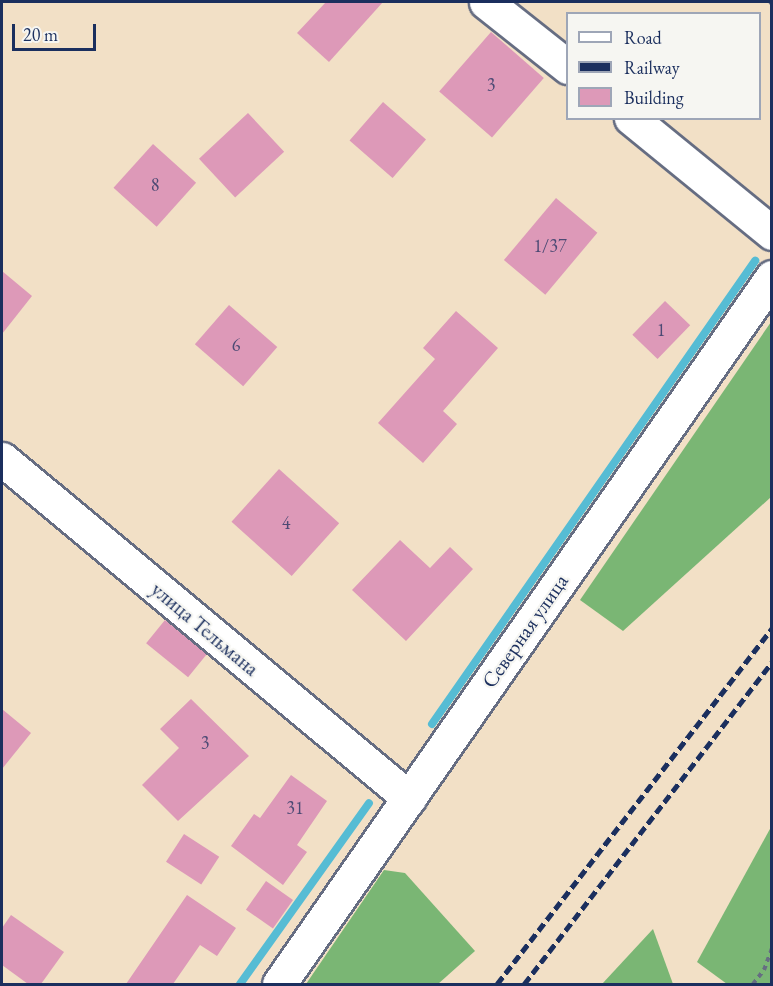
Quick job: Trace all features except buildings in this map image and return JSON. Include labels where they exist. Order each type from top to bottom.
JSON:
[{"type":"street","points":[[486,2],[566,67]]},
{"type":"street","points":[[633,120],[771,233]]},
{"type":"street","name":"Северная улица","points":[[279,984],[771,277]]},
{"type":"street","name":"улица Тельмана","points":[[2,459],[409,798]]},
{"type":"path","points":[[753,984],[764,970],[771,948]]},
{"type":"green space","points":[[771,322],[771,497],[623,631],[580,600]]},
{"type":"green space","points":[[771,827],[771,984],[727,984],[697,962]]},
{"type":"green space","points":[[384,870],[405,873],[475,951],[438,984],[306,984]]},
{"type":"green space","points":[[653,929],[673,984],[602,984]]},
{"type":"waterway","points":[[432,724],[755,261]]},
{"type":"waterway","points":[[240,984],[369,803]]},
{"type":"railway","points":[[497,984],[772,628]]},
{"type":"railway","points":[[524,984],[772,662]]}]
